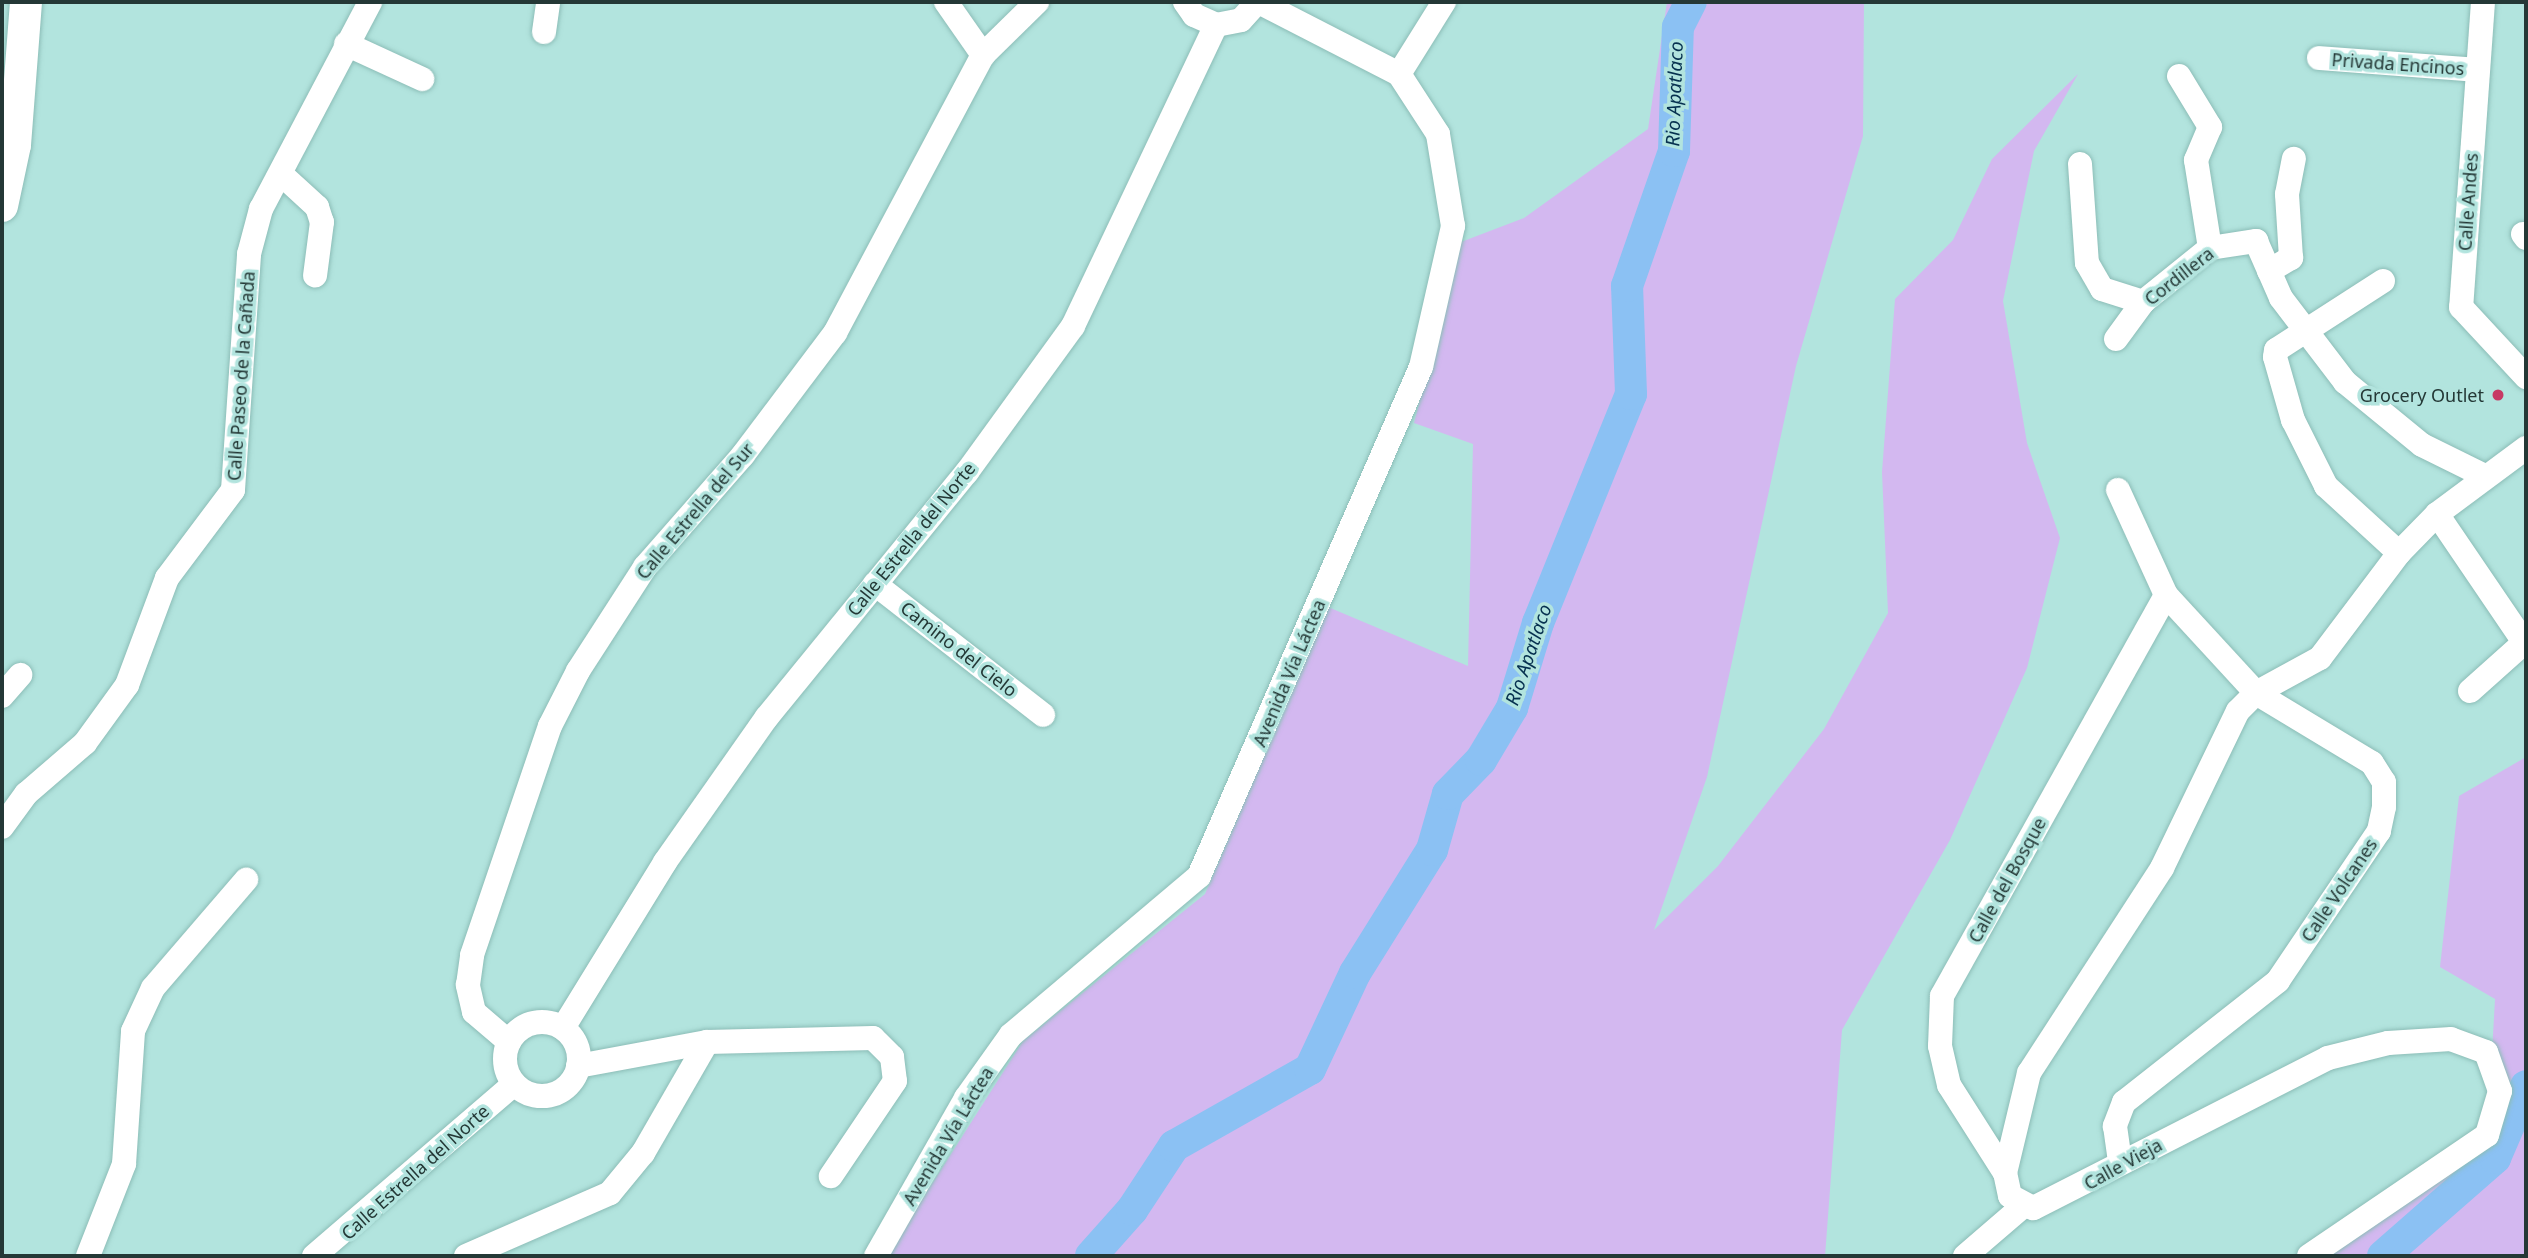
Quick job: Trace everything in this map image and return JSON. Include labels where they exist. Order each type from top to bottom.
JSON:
[{"type":"main road","points":[[2,206],[15,145],[26,2]]},
{"type":"street","name":"Calle Paseo de la Cañada","points":[[2,827],[26,794],[85,743],[127,685],[167,578],[233,490],[248,254],[261,209],[370,2]]},
{"type":"street","points":[[544,32],[548,2]]},
{"type":"street","points":[[946,2],[983,55]]},
{"type":"street","name":"Calle Estrella del Sur","points":[[509,1042],[474,1012],[468,985],[472,955],[550,726],[645,567],[743,455],[835,333],[983,55],[1037,2]]},
{"type":"street","points":[[1185,2],[1194,15],[1216,25],[1241,20],[1258,2],[1399,74],[1444,2]]},
{"type":"street","name":"Calle Andes","points":[[2483,2],[2461,307],[2523,367]]},
{"type":"street","name":"Calle Estrella del Norte","points":[[563,1028],[665,862],[766,717],[875,584],[1073,326],[1216,25]]},
{"type":"street","points":[[346,44],[422,79]]},
{"type":"street","name":"Privada Encinos","points":[[2319,58],[2477,70]]},
{"type":"street","name":"Avenida Vía Láctea","points":[[876,1256],[966,1098],[1011,1035],[1192,885],[1224,825],[1421,367],[1442,291],[1453,226],[1448,169],[1435,127],[1399,74]]},
{"type":"street","points":[[2179,76],[2210,127],[2196,160],[2210,248]]},
{"type":"street","points":[[2294,159],[2287,194],[2291,258],[2269,271],[2306,332],[2345,382],[2413,437],[2485,476]]},
{"type":"street","points":[[2080,164],[2087,263],[2102,289],[2143,302]]},
{"type":"street","points":[[281,174],[317,207],[315,276]]},
{"type":"street","name":"Cordillera","points":[[2116,340],[2143,302],[2210,248],[2256,241],[2269,271]]},
{"type":"street","points":[[2383,281],[2275,354],[2293,420],[2326,486],[2399,553]]},
{"type":"street","points":[[1965,1256],[2022,1207],[2010,1196],[2004,1173],[2029,1073],[2162,868],[2234,718],[2256,693],[2320,658],[2399,553],[2437,514],[2526,448]]},
{"type":"street","name":"Calle Volcanes","points":[[2118,490],[2166,595],[2256,693],[2372,763],[2384,782],[2379,831],[2278,981],[2124,1102],[2115,1126],[2120,1163]]},
{"type":"street","points":[[2437,514],[2525,642],[2470,691]]},
{"type":"street","name":"Camino del Cielo","points":[[875,584],[1043,715]]},
{"type":"street","name":"Calle del Bosque","points":[[2004,1173],[1949,1085],[1940,1046],[1942,996],[2166,595]]},
{"type":"street","points":[[2,696],[20,675]]},
{"type":"street","points":[[88,1256],[124,1164],[133,1031],[153,988],[246,880]]},
{"type":"street","points":[[539,1021],[563,1028],[576,1045],[578,1066],[567,1086],[546,1096],[514,1084],[505,1064],[509,1042],[539,1021]]},
{"type":"street","points":[[578,1066],[707,1042],[850,1034],[873,1038],[892,1058],[895,1081],[831,1177]]},
{"type":"street","name":"Calle Vieja","points":[[2022,1207],[2059,1200],[2120,1163],[2328,1058],[2388,1043],[2451,1038],[2487,1052],[2500,1091],[2487,1135],[2309,1256]]},
{"type":"street","points":[[466,1256],[610,1193],[643,1153],[707,1042]]},
{"type":"street","name":"Calle Estrella del Norte","points":[[314,1256],[514,1084]]},
{"type":"shaded area","points":[[1667,2],[1864,2],[1863,136],[1796,366],[1707,777],[1654,930],[1718,866],[1824,729],[1888,613],[1882,472],[1895,299],[1953,240],[1992,159],[2078,74],[2034,151],[2003,301],[2027,443],[2060,538],[2027,668],[1950,840],[1842,1030],[1825,1256],[886,1256],[1023,1041],[1205,894],[1328,607],[1468,666],[1473,444],[1414,423],[1461,242],[1524,218],[1648,129]]},
{"type":"shaded area","points":[[2526,757],[2526,1256],[2324,1256],[2487,1144],[2495,999],[2440,967],[2459,796]]},
{"type":"waterway","name":"Rio Apatlaco","points":[[1091,1256],[1132,1210],[1174,1146],[1310,1069],[1355,973],[1432,850],[1448,794],[1481,760],[1512,708],[1538,623],[1631,394],[1627,286],[1674,151],[1678,27],[1691,2]]},
{"type":"waterway","points":[[2383,1256],[2495,1158],[2526,1086]]},
{"type":"place","name":"Grocery Outlet","points":[[2498,395]]}]
